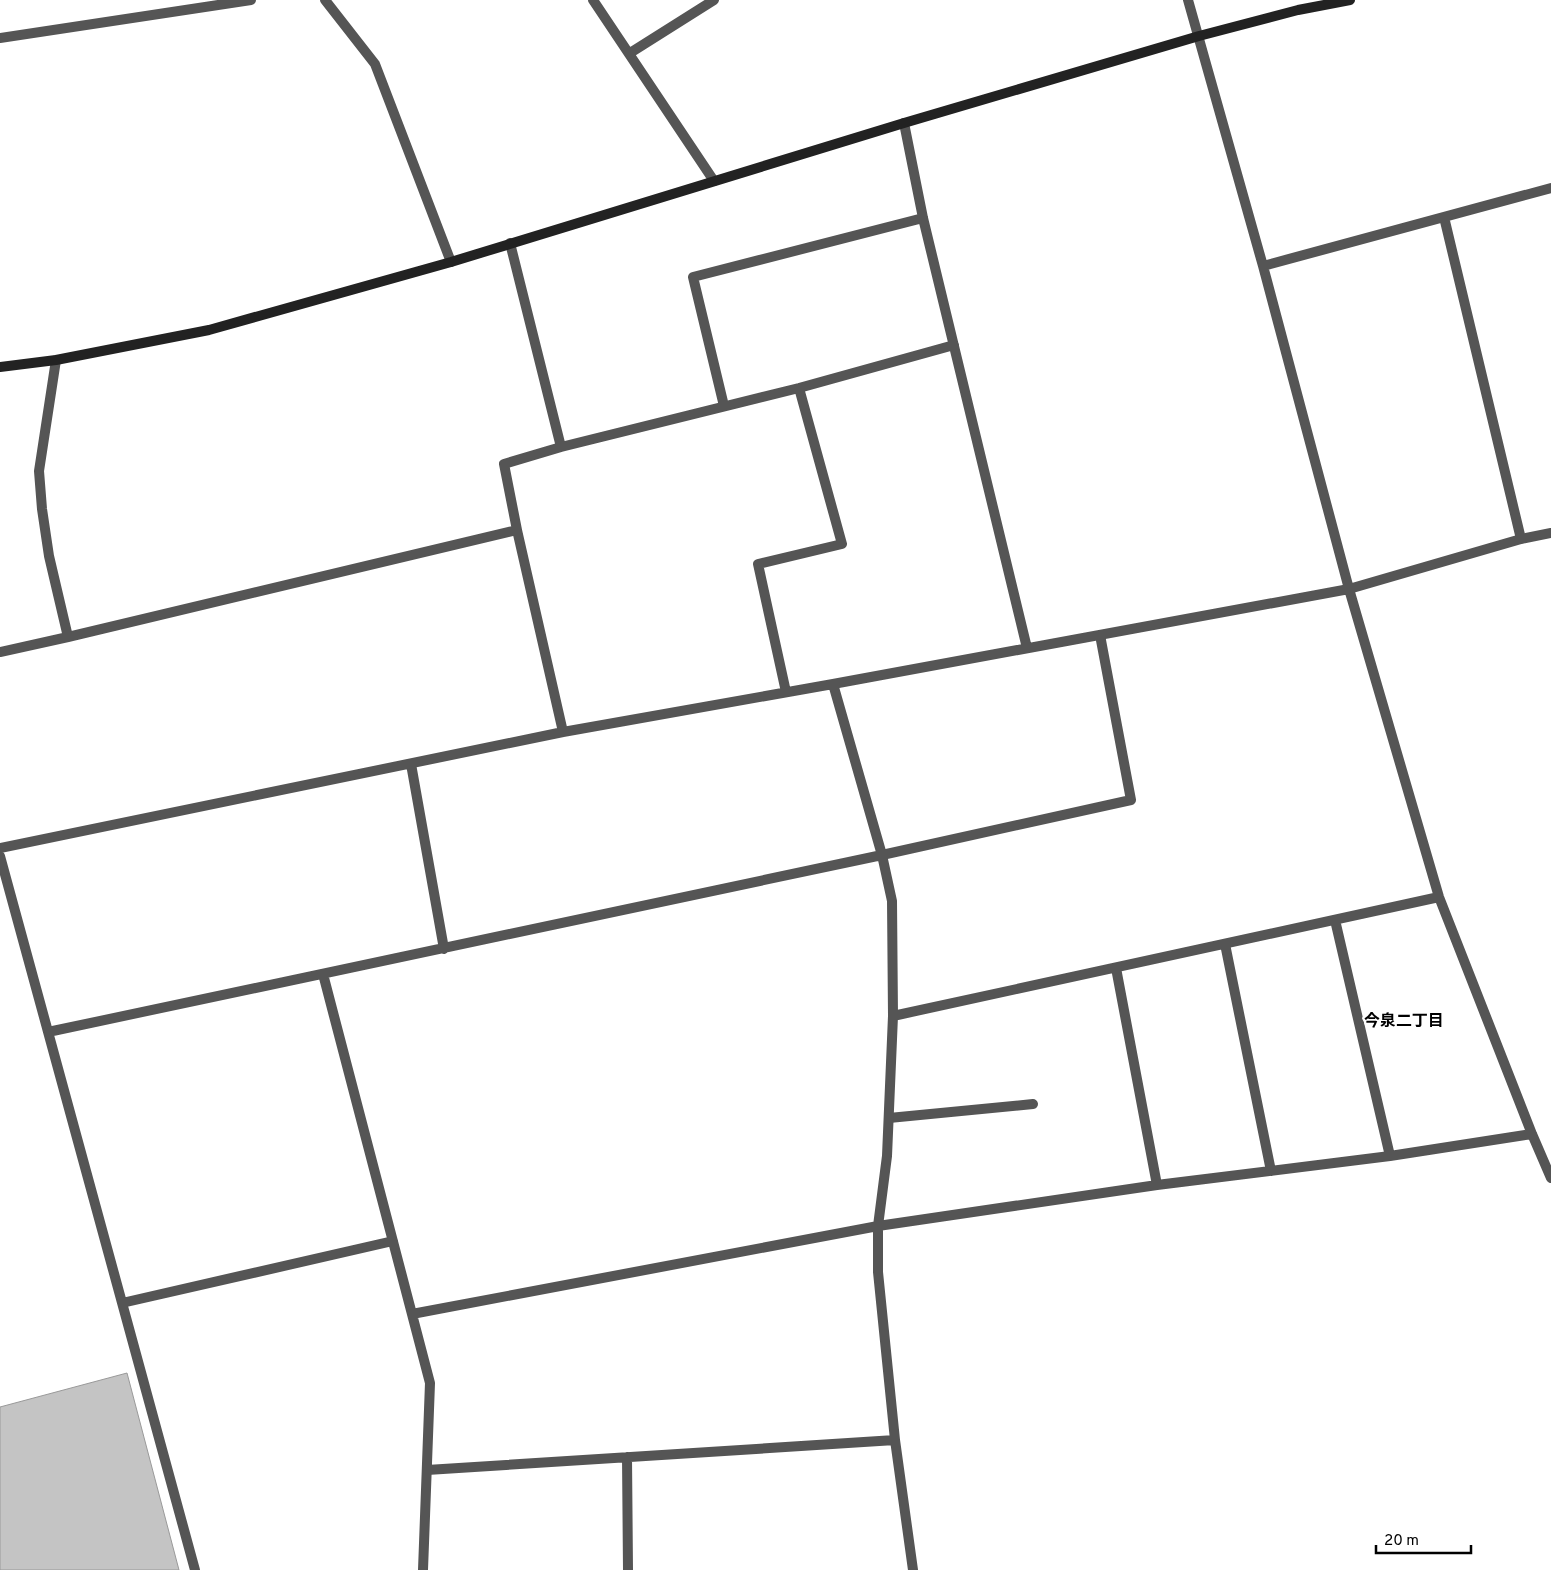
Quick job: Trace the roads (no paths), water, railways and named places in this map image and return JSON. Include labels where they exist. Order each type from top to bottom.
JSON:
[{"type":"street","points":[[0,38],[251,0]]},
{"type":"street","points":[[325,0],[375,64],[451,262]]},
{"type":"street","points":[[592,0],[630,53],[714,181]]},
{"type":"street","points":[[630,53],[714,0]]},
{"type":"street","points":[[1188,0],[1263,266],[1349,589],[1439,897],[1551,1178]]},
{"type":"street","points":[[0,367],[56,360],[210,330],[451,262],[904,123],[1199,36],[1298,10],[1350,0]]},
{"type":"street","points":[[904,123],[923,218],[1027,648]]},
{"type":"street","points":[[1263,266],[1551,188]]},
{"type":"street","points":[[1444,217],[1521,539]]},
{"type":"street","points":[[724,406],[693,277],[923,218]]},
{"type":"street","points":[[510,243],[561,447]]},
{"type":"street","points":[[563,732],[504,464],[561,447],[799,388],[954,345]]},
{"type":"street","points":[[56,360],[39,471],[49,556],[68,637]]},
{"type":"street","points":[[786,692],[758,564],[842,544],[799,388]]},
{"type":"street","points":[[0,652],[517,530]]},
{"type":"street","points":[[0,848],[563,732],[1349,589],[1521,539],[1551,533]]},
{"type":"street","points":[[48,1032],[444,949],[1131,800],[1100,634]]},
{"type":"street","points":[[833,684],[882,854],[892,901],[894,1016],[888,1156],[878,1226],[878,1272],[895,1440],[913,1570]]},
{"type":"street","points":[[411,764],[444,949]]},
{"type":"street","points":[[0,856],[195,1570]]},
{"type":"street","points":[[894,1016],[1439,897]]},
{"type":"street","points":[[1335,920],[1390,1156]]},
{"type":"street","points":[[1225,944],[1271,1171]]},
{"type":"street","points":[[1116,968],[1158,1185]]},
{"type":"street","points":[[323,974],[430,1383],[423,1570]]},
{"type":"street","points":[[889,1118],[1033,1104]]},
{"type":"street","points":[[412,1314],[878,1226],[1158,1185],[1390,1156],[1532,1134]]},
{"type":"street","points":[[122,1303],[393,1241]]},
{"type":"street","points":[[427,1470],[895,1440]]},
{"type":"street","points":[[627,1457],[628,1570]]},
{"type":"district","name":"今泉二丁目","points":[[1404,1020]]}]
